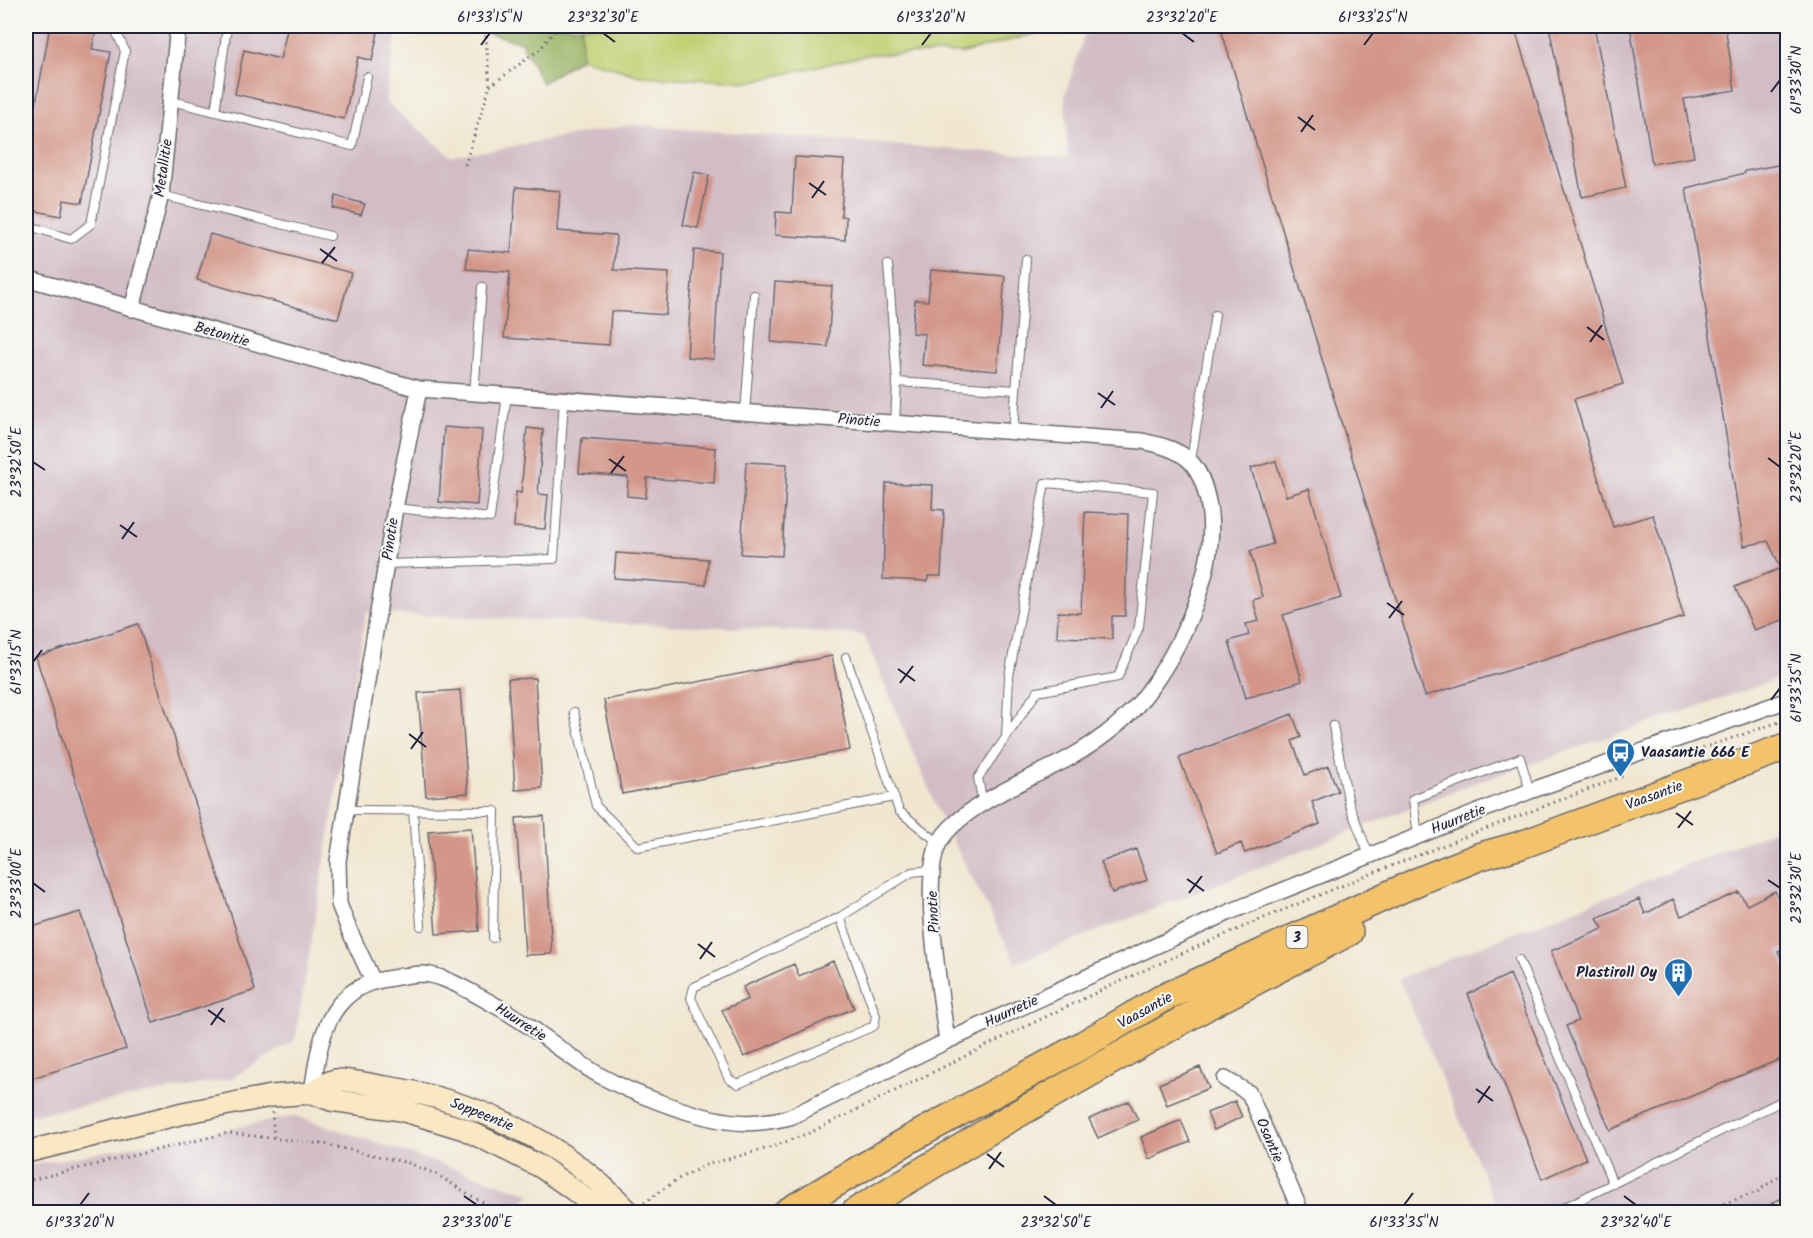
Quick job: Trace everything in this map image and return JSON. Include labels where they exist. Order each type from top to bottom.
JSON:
[{"type":"highway","name":"Vaasantie","points":[[787,1212],[912,1138],[1082,1046],[1161,999],[1421,880],[1480,856],[1521,845],[1788,746]]},
{"type":"highway","name":"Vaasantie","points":[[855,1212],[1005,1121],[1211,1004],[1387,912],[1473,873],[1521,845]]},
{"type":"main road","name":"Soppeentie","points":[[312,1093],[335,1080],[411,1091],[452,1101],[494,1116],[535,1137],[585,1171],[633,1210]]},
{"type":"main road","name":"Soppeentie","points":[[26,1152],[188,1112],[271,1096],[312,1093],[331,1100],[401,1110],[464,1129],[541,1167],[601,1212]]},
{"type":"main road","points":[[1779,1212],[1788,1208]]},
{"type":"street","name":"Metallitie","points":[[132,309],[161,195],[178,26]]},
{"type":"street","name":"Betonitie","points":[[26,278],[419,389]]},
{"type":"street","name":"Pinotie","points":[[373,981],[339,904],[338,861],[387,564],[394,508],[419,389],[1013,431],[1142,441],[1167,446],[1191,460],[1205,487],[1210,513],[1209,547],[1204,574],[1194,606],[1162,671],[1146,694],[1102,738],[1074,756],[983,804],[947,831],[939,843],[932,870],[931,908],[947,1041]]},
{"type":"street","name":"Huurretie","points":[[312,1093],[318,1051],[327,1025],[338,1004],[354,989],[373,981],[423,974],[448,981],[525,1024],[599,1075],[662,1102],[726,1121],[768,1122],[790,1117],[947,1041],[1221,916],[1530,791],[1788,700]]},
{"type":"street","name":"Osantie","points":[[1225,1079],[1249,1093],[1301,1212]]},
{"type":"lane","points":[[26,225],[71,239],[91,224],[125,51],[116,31],[117,26]]},
{"type":"lane","points":[[204,26],[227,28],[215,112]]},
{"type":"lane","points":[[172,101],[352,146],[367,77]]},
{"type":"lane","points":[[161,195],[330,236]]},
{"type":"lane","points":[[1013,431],[1026,259]]},
{"type":"lane","points":[[888,265],[897,382],[895,423]]},
{"type":"lane","points":[[474,393],[482,287]]},
{"type":"lane","points":[[745,412],[754,295]]},
{"type":"lane","points":[[1191,460],[1215,315]]},
{"type":"lane","points":[[897,382],[1016,390]]},
{"type":"lane","points":[[394,508],[490,518],[507,395]]},
{"type":"lane","points":[[387,564],[554,559],[564,399]]},
{"type":"lane","points":[[983,804],[978,778],[1037,692],[1118,677],[1139,627],[1154,492],[1045,483],[1009,676],[1005,738]]},
{"type":"lane","points":[[846,657],[899,811],[939,843]]},
{"type":"lane","points":[[574,712],[596,806],[638,848],[894,796]]},
{"type":"lane","points":[[1333,726],[1349,804],[1369,855]]},
{"type":"lane","points":[[1418,835],[1413,799],[1520,758],[1530,791]]},
{"type":"lane","points":[[346,810],[495,811],[493,938]]},
{"type":"lane","points":[[413,810],[421,926]]},
{"type":"lane","points":[[840,917],[876,1016],[874,1026],[738,1084],[729,1079],[691,998],[694,987],[840,917],[912,872],[932,870]]},
{"type":"lane","points":[[1519,960],[1613,1184]]},
{"type":"lane","points":[[1561,1209],[1788,1098]]},
{"type":"path","points":[[465,165],[490,86],[485,26]]},
{"type":"path","points":[[490,86],[540,49],[558,26]]},
{"type":"path","points":[[1677,757],[1788,719]]},
{"type":"path","points":[[633,1210],[676,1179],[706,1165],[772,1147],[809,1133],[1165,961],[1399,862],[1629,774]]},
{"type":"path","points":[[271,1096],[274,1137]]},
{"type":"path","points":[[26,1181],[228,1133],[339,1147],[408,1163],[436,1174],[476,1198],[494,1212]]},
{"type":"path","points":[[1701,1212],[1756,1192],[1788,1169]]},
{"type":"shaded area","points":[[26,26],[398,26],[385,101],[452,157],[631,125],[1068,158],[1065,95],[1087,26],[1787,26],[1787,676],[1474,783],[1016,963],[941,818],[864,635],[366,613],[295,1040],[230,1079],[26,1116]]},
{"type":"shaded area","points":[[1787,825],[1787,1212],[1499,1212],[1399,979]]},
{"type":"shaded area","points":[[296,1116],[531,1194],[513,1212],[26,1212],[26,1166]]},
{"type":"green space","points":[[470,26],[581,26],[581,58],[542,83],[521,42],[469,28]]},
{"type":"green space","points":[[581,26],[1063,26],[963,53],[871,54],[750,82],[640,76],[581,58]]},
{"type":"building","points":[[50,26],[97,26],[92,49],[111,52],[82,203],[64,200],[61,216],[26,209],[26,158]]},
{"type":"building","points":[[288,26],[379,27],[372,61],[358,57],[344,119],[235,94],[244,50],[280,59]]},
{"type":"building","points":[[1220,26],[1514,26],[1623,384],[1574,399],[1613,527],[1653,515],[1684,617],[1425,696]]},
{"type":"building","points":[[1549,26],[1594,26],[1626,188],[1582,197]]},
{"type":"building","points":[[1630,26],[1725,26],[1735,90],[1684,99],[1694,157],[1652,164]]},
{"type":"building","points":[[795,157],[844,160],[841,216],[846,217],[845,240],[775,235],[776,212],[792,213]]},
{"type":"building","points":[[1788,163],[1788,618],[1754,630],[1735,587],[1781,568],[1768,541],[1744,546],[1686,188],[1745,173],[1745,171]]},
{"type":"building","points":[[694,172],[709,175],[698,228],[683,225]]},
{"type":"building","points":[[516,187],[560,191],[557,231],[616,235],[614,270],[669,273],[666,315],[611,311],[609,345],[504,338],[510,272],[466,269],[468,249],[511,253]]},
{"type":"building","points":[[336,196],[365,204],[361,215],[333,208]]},
{"type":"building","points":[[210,234],[351,273],[338,319],[197,280]]},
{"type":"building","points":[[694,250],[720,252],[714,359],[687,357]]},
{"type":"building","points":[[931,270],[1005,276],[997,371],[922,365],[925,334],[912,333],[915,300],[928,301]]},
{"type":"building","points":[[775,282],[832,286],[828,347],[771,342]]},
{"type":"building","points":[[444,427],[482,430],[477,505],[439,502]]},
{"type":"building","points":[[527,428],[543,430],[538,494],[548,495],[545,529],[514,527],[516,492],[521,493]]},
{"type":"building","points":[[582,438],[716,448],[714,483],[647,478],[646,498],[627,496],[628,477],[579,473]]},
{"type":"building","points":[[1276,461],[1286,496],[1309,489],[1341,598],[1283,615],[1302,681],[1246,698],[1229,641],[1249,635],[1246,624],[1259,621],[1253,600],[1263,597],[1250,551],[1273,544],[1251,468]]},
{"type":"building","points":[[746,462],[787,464],[782,556],[741,554]]},
{"type":"building","points":[[886,483],[933,485],[932,509],[944,510],[941,576],[928,576],[928,581],[883,579]]},
{"type":"building","points":[[1085,512],[1128,514],[1125,616],[1112,616],[1112,639],[1057,637],[1058,612],[1081,613]]},
{"type":"building","points":[[616,553],[708,559],[706,585],[614,578]]},
{"type":"building","points":[[138,624],[255,990],[153,1023],[36,657]]},
{"type":"building","points":[[832,656],[850,750],[622,794],[604,700]]},
{"type":"building","points":[[535,678],[542,788],[515,790],[508,679]]},
{"type":"building","points":[[460,690],[468,793],[426,796],[418,693]]},
{"type":"building","points":[[1292,714],[1301,737],[1292,741],[1305,775],[1328,766],[1338,791],[1312,802],[1320,824],[1245,853],[1241,843],[1217,853],[1179,758]]},
{"type":"building","points":[[544,816],[552,954],[525,955],[516,818]]},
{"type":"building","points":[[471,828],[479,931],[436,934],[428,831]]},
{"type":"building","points":[[1136,849],[1147,880],[1112,893],[1101,862]]},
{"type":"building","name":"Plastiroll Oy","points":[[1775,891],[1788,919],[1788,947],[1778,951],[1788,973],[1788,1056],[1610,1130],[1566,1026],[1578,1021],[1551,951],[1603,929],[1597,918],[1639,899],[1645,914],[1673,899],[1681,916],[1739,892],[1747,905]]},
{"type":"building","points":[[80,912],[126,1049],[26,1080],[26,929]]},
{"type":"building","points":[[833,961],[854,1008],[744,1057],[722,1010],[748,999],[743,987],[794,964],[799,976]]},
{"type":"building","points":[[1510,974],[1586,1159],[1542,1179],[1468,994]]},
{"type":"building","points":[[1200,1067],[1209,1088],[1167,1105],[1159,1084]]},
{"type":"building","points":[[1129,1101],[1138,1120],[1098,1138],[1089,1119]]},
{"type":"building","points":[[1235,1101],[1242,1117],[1214,1130],[1207,1113]]},
{"type":"building","points":[[1181,1120],[1190,1142],[1149,1159],[1141,1137]]},
{"type":"place","name":"Vaasantie 666 E","points":[[1620,778]]},
{"type":"place","name":"Plastiroll Oy","points":[[1678,998]]}]
